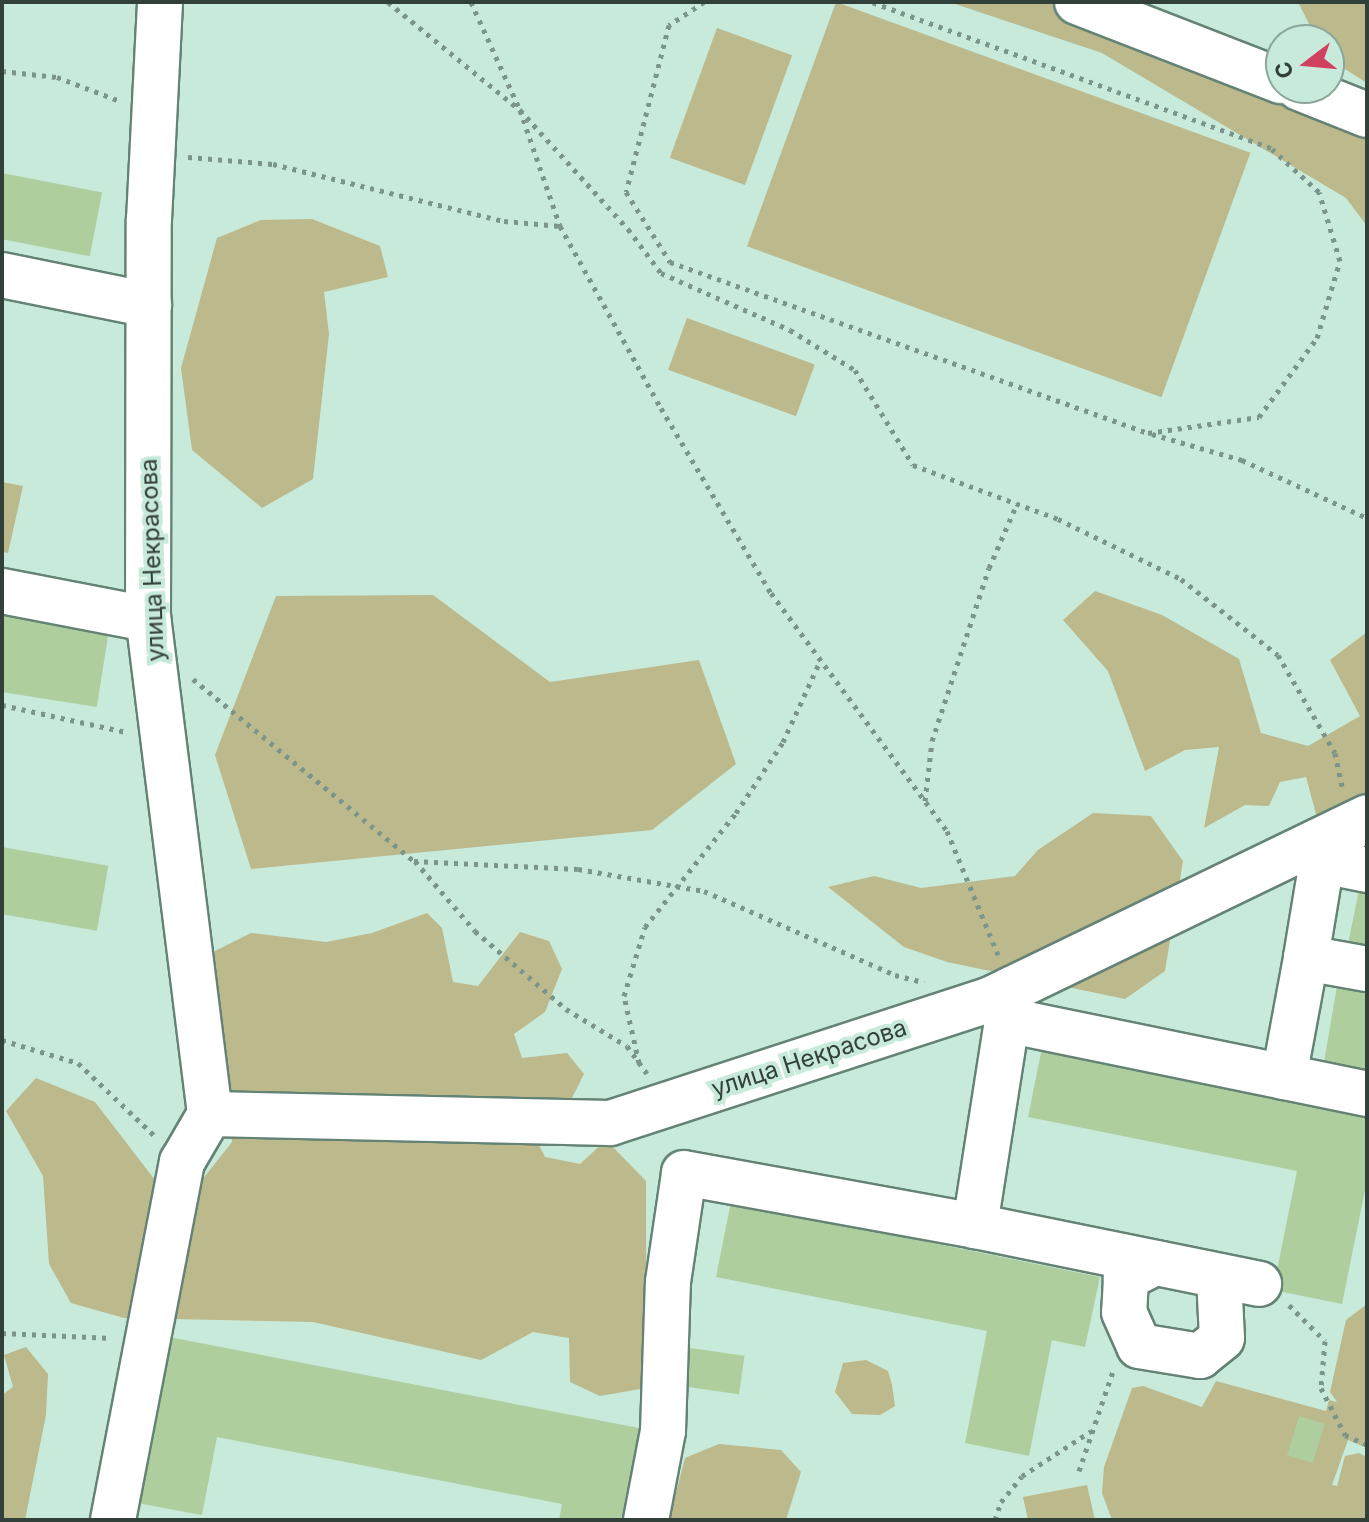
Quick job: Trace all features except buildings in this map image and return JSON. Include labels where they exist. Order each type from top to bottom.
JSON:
[{"type":"street","name":"улица Некрасова","points":[[160,2],[149,305],[148,619],[210,1114],[610,1123],[1009,1005],[1359,822]]},
{"type":"street","points":[[1077,2],[1265,75]]},
{"type":"street","points":[[1339,104],[1367,115]]},
{"type":"street","points":[[2,275],[149,305]]},
{"type":"street","points":[[2,591],[148,619]]},
{"type":"street","points":[[1284,1077],[1322,861],[1359,822]]},
{"type":"street","points":[[1322,861],[1367,870]]},
{"type":"street","points":[[1306,958],[1367,969]]},
{"type":"street","points":[[975,1226],[1009,1005],[1284,1077],[1367,1094]]},
{"type":"street","points":[[116,1520],[182,1162],[210,1114]]},
{"type":"street","points":[[646,1520],[663,1431],[668,1282],[684,1173],[975,1226],[1239,1280],[1222,1338],[1200,1356],[1139,1346],[1124,1312],[1126,1278],[1155,1263]]},
{"type":"path","points":[[388,2],[520,110],[628,229],[661,273],[790,330],[855,370],[913,465],[1017,504],[1181,579],[1278,655],[1335,753],[1359,822]]},
{"type":"path","points":[[471,2],[520,110],[560,226],[771,593],[947,831],[1009,1005]]},
{"type":"path","points":[[704,2],[669,25],[626,192],[670,262],[1148,433],[1242,460],[1367,518]]},
{"type":"path","points":[[873,2],[1271,148],[1319,192],[1340,261],[1317,338],[1259,417],[1148,433]]},
{"type":"path","points":[[2,71],[57,77],[154,134],[504,221],[560,226]]},
{"type":"path","points":[[925,802],[932,741],[989,568],[1017,504]]},
{"type":"path","points":[[639,1063],[624,996],[645,927],[673,885],[736,813],[783,742],[820,661]]},
{"type":"path","points":[[181,670],[414,861],[475,931],[566,1009],[627,1046],[668,1104]]},
{"type":"path","points":[[2,705],[163,741]]},
{"type":"path","points":[[414,861],[578,869],[704,891],[895,975],[936,985]]},
{"type":"path","points":[[2,1040],[78,1063],[182,1162]]},
{"type":"path","points":[[1239,1280],[1300,1312],[1325,1341],[1321,1388],[1345,1435],[1367,1445]]},
{"type":"path","points":[[2,1333],[149,1339]]},
{"type":"path","points":[[1079,1471],[1114,1368],[1139,1346]]},
{"type":"path","points":[[995,1520],[1001,1502],[1022,1476],[1091,1430]]},
{"type":"shaded area","points":[[836,2],[1250,153],[1161,397],[747,246]]},
{"type":"shaded area","points":[[949,2],[1051,2],[1265,91],[1265,104],[1295,104],[1367,134],[1367,226],[1346,198],[1102,53]]},
{"type":"shaded area","points":[[1298,2],[1367,2],[1367,83],[1345,69],[1345,24],[1309,24]]},
{"type":"shaded area","points":[[717,28],[792,55],[745,185],[670,158]]},
{"type":"shaded area","points":[[312,219],[380,246],[388,277],[324,292],[329,334],[313,479],[262,508],[192,450],[181,368],[217,238],[261,220]]},
{"type":"shaded area","points":[[687,318],[815,365],[796,416],[668,370]]},
{"type":"shaded area","points":[[2,482],[23,486],[8,553],[2,552]]},
{"type":"shaded area","points":[[1095,591],[1162,615],[1239,659],[1261,733],[1308,746],[1360,716],[1330,660],[1367,632],[1367,858],[1354,860],[1316,814],[1306,777],[1280,782],[1269,806],[1245,805],[1204,828],[1219,747],[1185,750],[1145,771],[1108,671],[1063,620]]},
{"type":"shaded area","points":[[433,595],[550,682],[699,660],[736,764],[652,830],[251,869],[215,755],[276,596]]},
{"type":"shaded area","points":[[1093,813],[1151,816],[1183,861],[1165,971],[1125,999],[947,962],[904,947],[828,887],[874,876],[921,888],[1015,876],[1038,850]]},
{"type":"shaded area","points":[[427,913],[442,928],[453,982],[478,986],[520,932],[549,941],[562,969],[545,1012],[514,1034],[522,1058],[567,1053],[584,1074],[568,1106],[531,1129],[545,1157],[580,1164],[606,1140],[646,1181],[646,1388],[600,1396],[570,1382],[569,1338],[533,1332],[481,1360],[313,1322],[124,1318],[71,1303],[49,1264],[43,1176],[6,1111],[36,1078],[95,1102],[155,1180],[190,1195],[232,1142],[211,953],[251,933],[326,942],[372,933]]},
{"type":"shaded area","points":[[1367,1304],[1367,1436],[1362,1446],[1348,1440],[1332,1485],[1337,1486],[1345,1456],[1359,1453],[1367,1457],[1367,1520],[1112,1520],[1102,1493],[1104,1467],[1132,1388],[1143,1386],[1202,1407],[1216,1381],[1326,1411],[1329,1400],[1337,1402],[1330,1392],[1346,1320]]},
{"type":"shaded area","points":[[26,1347],[48,1374],[46,1415],[25,1520],[2,1520],[2,1395],[13,1387],[4,1355]]},
{"type":"shaded area","points":[[866,1360],[888,1371],[892,1385],[895,1406],[880,1415],[852,1414],[835,1392],[843,1363]]},
{"type":"shaded area","points":[[719,1444],[781,1450],[801,1472],[786,1520],[669,1520],[685,1458]]},
{"type":"shaded area","points":[[1087,1485],[1095,1520],[1028,1520],[1023,1497]]}]
